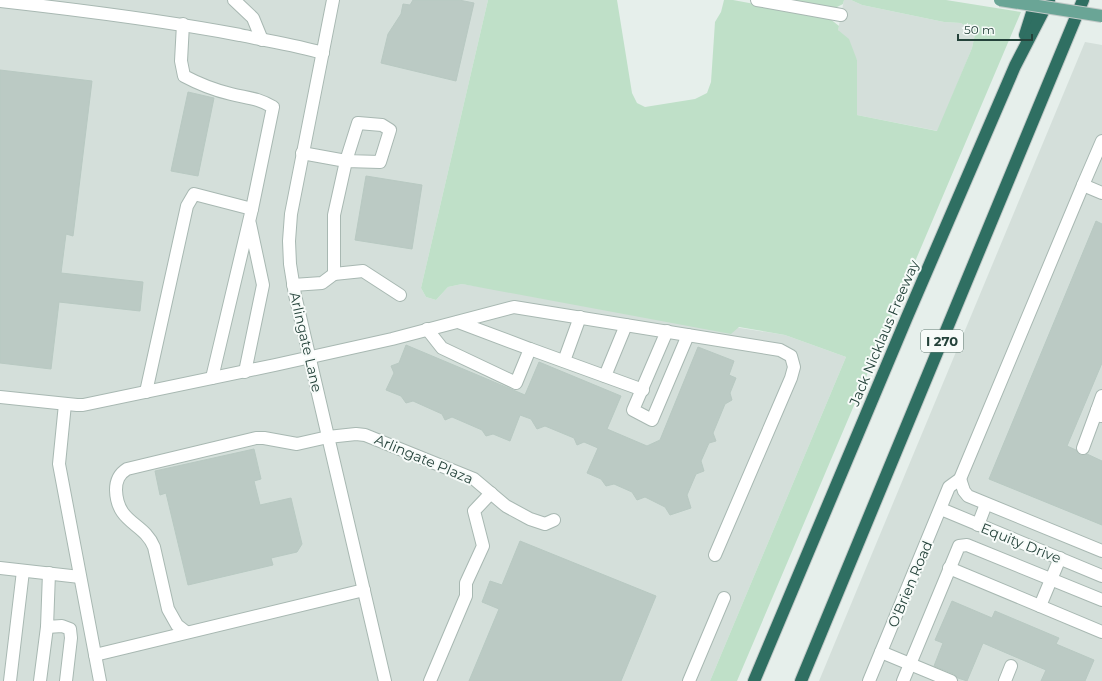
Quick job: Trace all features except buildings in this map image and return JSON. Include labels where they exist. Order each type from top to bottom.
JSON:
[{"type":"highway","points":[[1015,66],[1036,0]]},
{"type":"highway","name":"Jack Nicklaus Freeway","points":[[754,681],[906,317],[1015,66],[1049,0]]},
{"type":"highway","name":"I 270","points":[[801,681],[1083,0]]},
{"type":"main road","points":[[1000,0],[1102,16]]},
{"type":"street","points":[[234,0],[253,18],[262,40]]},
{"type":"street","name":"Arlingate Lane","points":[[333,0],[302,153],[290,221],[290,264],[293,285],[309,357],[385,681]]},
{"type":"street","points":[[757,0],[841,15]]},
{"type":"street","points":[[0,1],[183,24],[323,53]]},
{"type":"street","points":[[183,24],[181,61],[184,76],[210,88],[230,94],[263,100],[273,107],[251,215],[212,378]]},
{"type":"street","points":[[1102,141],[1098,160],[1083,185],[960,479],[964,491],[968,496],[1102,551]]},
{"type":"street","points":[[302,153],[346,161],[334,215],[334,274]]},
{"type":"street","points":[[1083,185],[1102,193]]},
{"type":"street","points":[[146,392],[187,206],[194,194],[251,215]]},
{"type":"street","points":[[244,372],[263,285],[251,215]]},
{"type":"street","points":[[293,285],[322,283],[334,274],[363,271],[400,295]]},
{"type":"street","points":[[0,397],[83,405],[244,372],[392,339],[514,307],[780,350],[791,356],[794,367],[791,378],[715,555]]},
{"type":"street","points":[[564,361],[580,317]]},
{"type":"street","points":[[458,322],[643,390]]},
{"type":"street","points":[[605,376],[626,325]]},
{"type":"street","points":[[427,329],[442,348],[516,382],[530,349]]},
{"type":"street","points":[[667,332],[633,410],[652,420],[688,335]]},
{"type":"street","points":[[1083,448],[1099,413],[1102,396]]},
{"type":"street","points":[[65,404],[58,464],[100,681]]},
{"type":"street","name":"Arlingate Plaza","points":[[186,632],[177,625],[168,609],[152,541],[122,513],[118,503],[116,484],[121,473],[127,469],[256,438],[297,444],[328,437],[356,434],[365,435],[474,479],[506,506],[530,519],[545,524],[554,520]]},
{"type":"street","name":"O'Brien Road","points":[[869,681],[949,487],[960,479]]},
{"type":"street","points":[[430,681],[466,596],[466,583],[483,546],[474,510],[491,493]]},
{"type":"street","points":[[978,525],[986,504]]},
{"type":"street","name":"Equity Drive","points":[[941,509],[1102,576]]},
{"type":"street","points":[[903,681],[959,546],[967,545],[1102,600]]},
{"type":"street","points":[[1040,606],[1060,558]]},
{"type":"street","points":[[0,568],[80,577]]},
{"type":"street","points":[[950,568],[1102,632]]},
{"type":"street","points":[[10,681],[23,571]]},
{"type":"street","points":[[40,681],[47,627],[49,573]]},
{"type":"street","points":[[95,655],[364,590]]},
{"type":"street","points":[[690,681],[724,598]]},
{"type":"street","points":[[47,627],[62,626],[70,629],[71,638],[66,681]]},
{"type":"street","points":[[881,652],[951,681]]},
{"type":"street","points":[[1005,681],[1011,666]]},
{"type":"shaded area","points":[[0,0],[488,0],[421,288],[426,297],[436,300],[448,287],[462,284],[785,335],[846,357],[710,681],[0,681]]},
{"type":"shaded area","points":[[844,0],[851,0],[862,5],[944,22],[961,23],[975,34],[972,48],[938,131],[857,115],[857,60],[838,30]]},
{"type":"shaded area","points":[[1085,42],[1102,45],[1102,681],[819,681]]},
{"type":"green space","points":[[488,0],[617,0],[632,93],[637,103],[645,107],[695,99],[707,93],[711,82],[715,22],[721,12],[724,0],[733,0],[829,18],[839,26],[838,30],[849,39],[857,60],[857,115],[937,131],[972,48],[975,34],[961,23],[944,22],[862,5],[851,0],[946,0],[1021,12],[737,681],[710,681],[846,357],[785,335],[739,327],[731,334],[462,284],[448,287],[436,300],[426,297],[421,288]]},
{"type":"green space","points":[[774,0],[844,0],[843,4],[831,10]]}]
